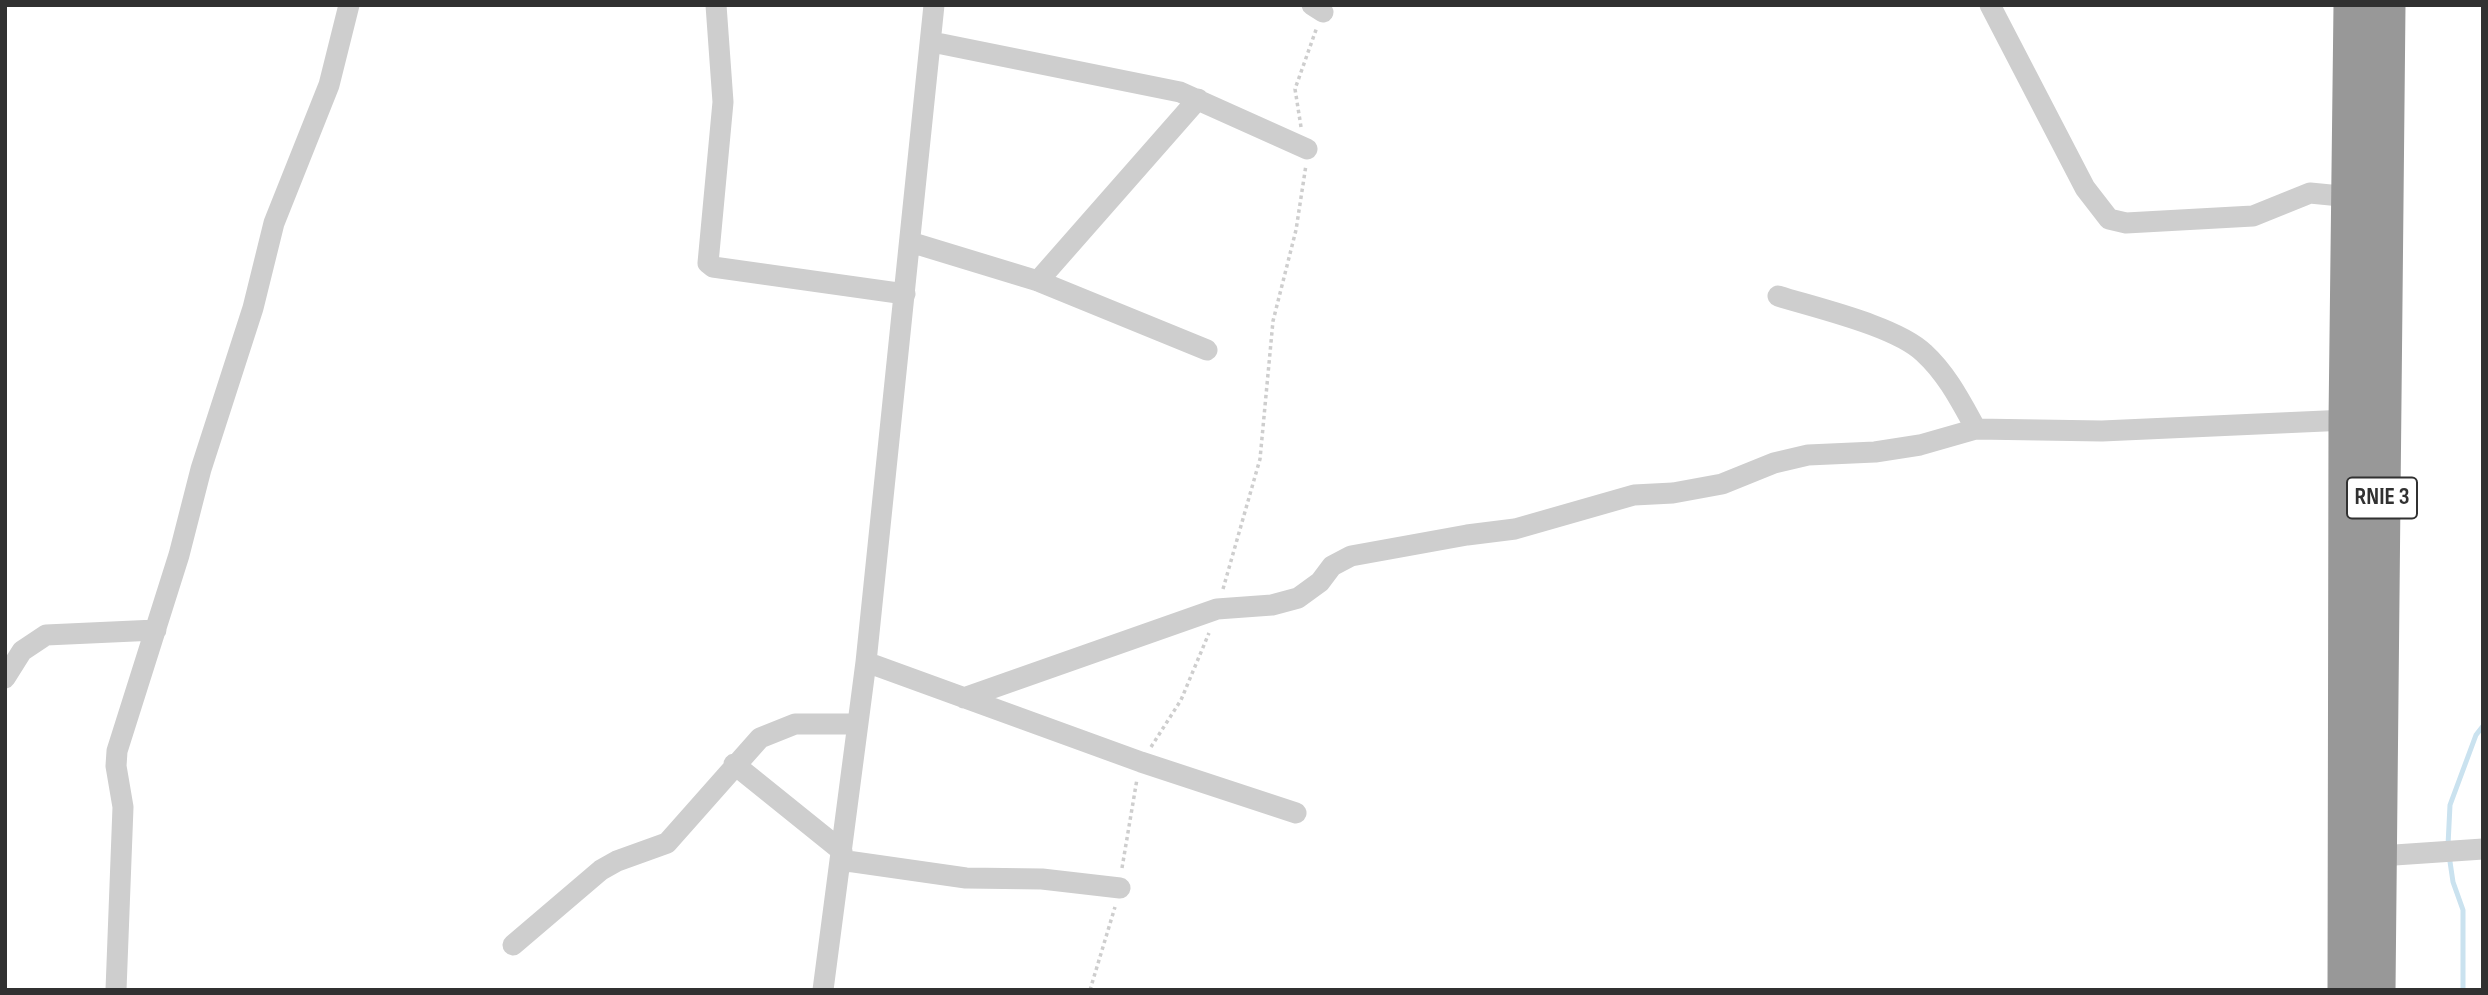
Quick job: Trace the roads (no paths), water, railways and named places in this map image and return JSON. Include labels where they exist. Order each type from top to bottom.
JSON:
[{"type":"highway","name":"RNIE 3","points":[[2346,990],[2347,420],[2352,5]]},
{"type":"highway","name":"RNIE 3","points":[[2377,990],[2387,5]]},
{"type":"street","points":[[117,990],[123,807],[116,766],[117,751],[156,630],[201,469],[253,308],[274,223],[329,85],[349,5]]},
{"type":"street","points":[[716,5],[723,102],[708,263],[713,267],[905,293]]},
{"type":"street","points":[[824,990],[866,662],[934,5]]},
{"type":"street","points":[[1990,5],[2085,188],[2109,219],[2126,223],[2253,216],[2311,193],[2351,197]]},
{"type":"street","points":[[932,41],[1198,99],[1307,149]]},
{"type":"street","points":[[1038,281],[1198,99]]},
{"type":"street","points":[[910,242],[1038,281],[1207,350]]},
{"type":"street","points":[[1778,296],[1887,331],[1923,351],[1954,389],[1976,429]]},
{"type":"street","points":[[964,698],[1217,609],[1272,604],[1298,598],[1320,582],[1332,566],[1350,556],[1515,529],[1634,495],[1673,493],[1722,484],[1774,463],[1808,455],[1875,452],[1920,445],[1976,429],[2102,432],[2347,420]]},
{"type":"street","points":[[5,678],[22,651],[46,635],[156,630]]},
{"type":"street","points":[[866,662],[1141,762],[1296,813]]},
{"type":"street","points":[[513,945],[601,870],[617,861],[667,843],[734,764],[760,738],[795,724],[857,724]]},
{"type":"street","points":[[734,764],[841,856],[966,878],[1042,879],[1120,888]]},
{"type":"street","points":[[2380,856],[2483,849]]},
{"type":"waterway","points":[[2448,845],[2450,805],[2476,735],[2483,726]]},
{"type":"waterway","points":[[2449,855],[2453,882],[2463,910],[2463,990]]}]
